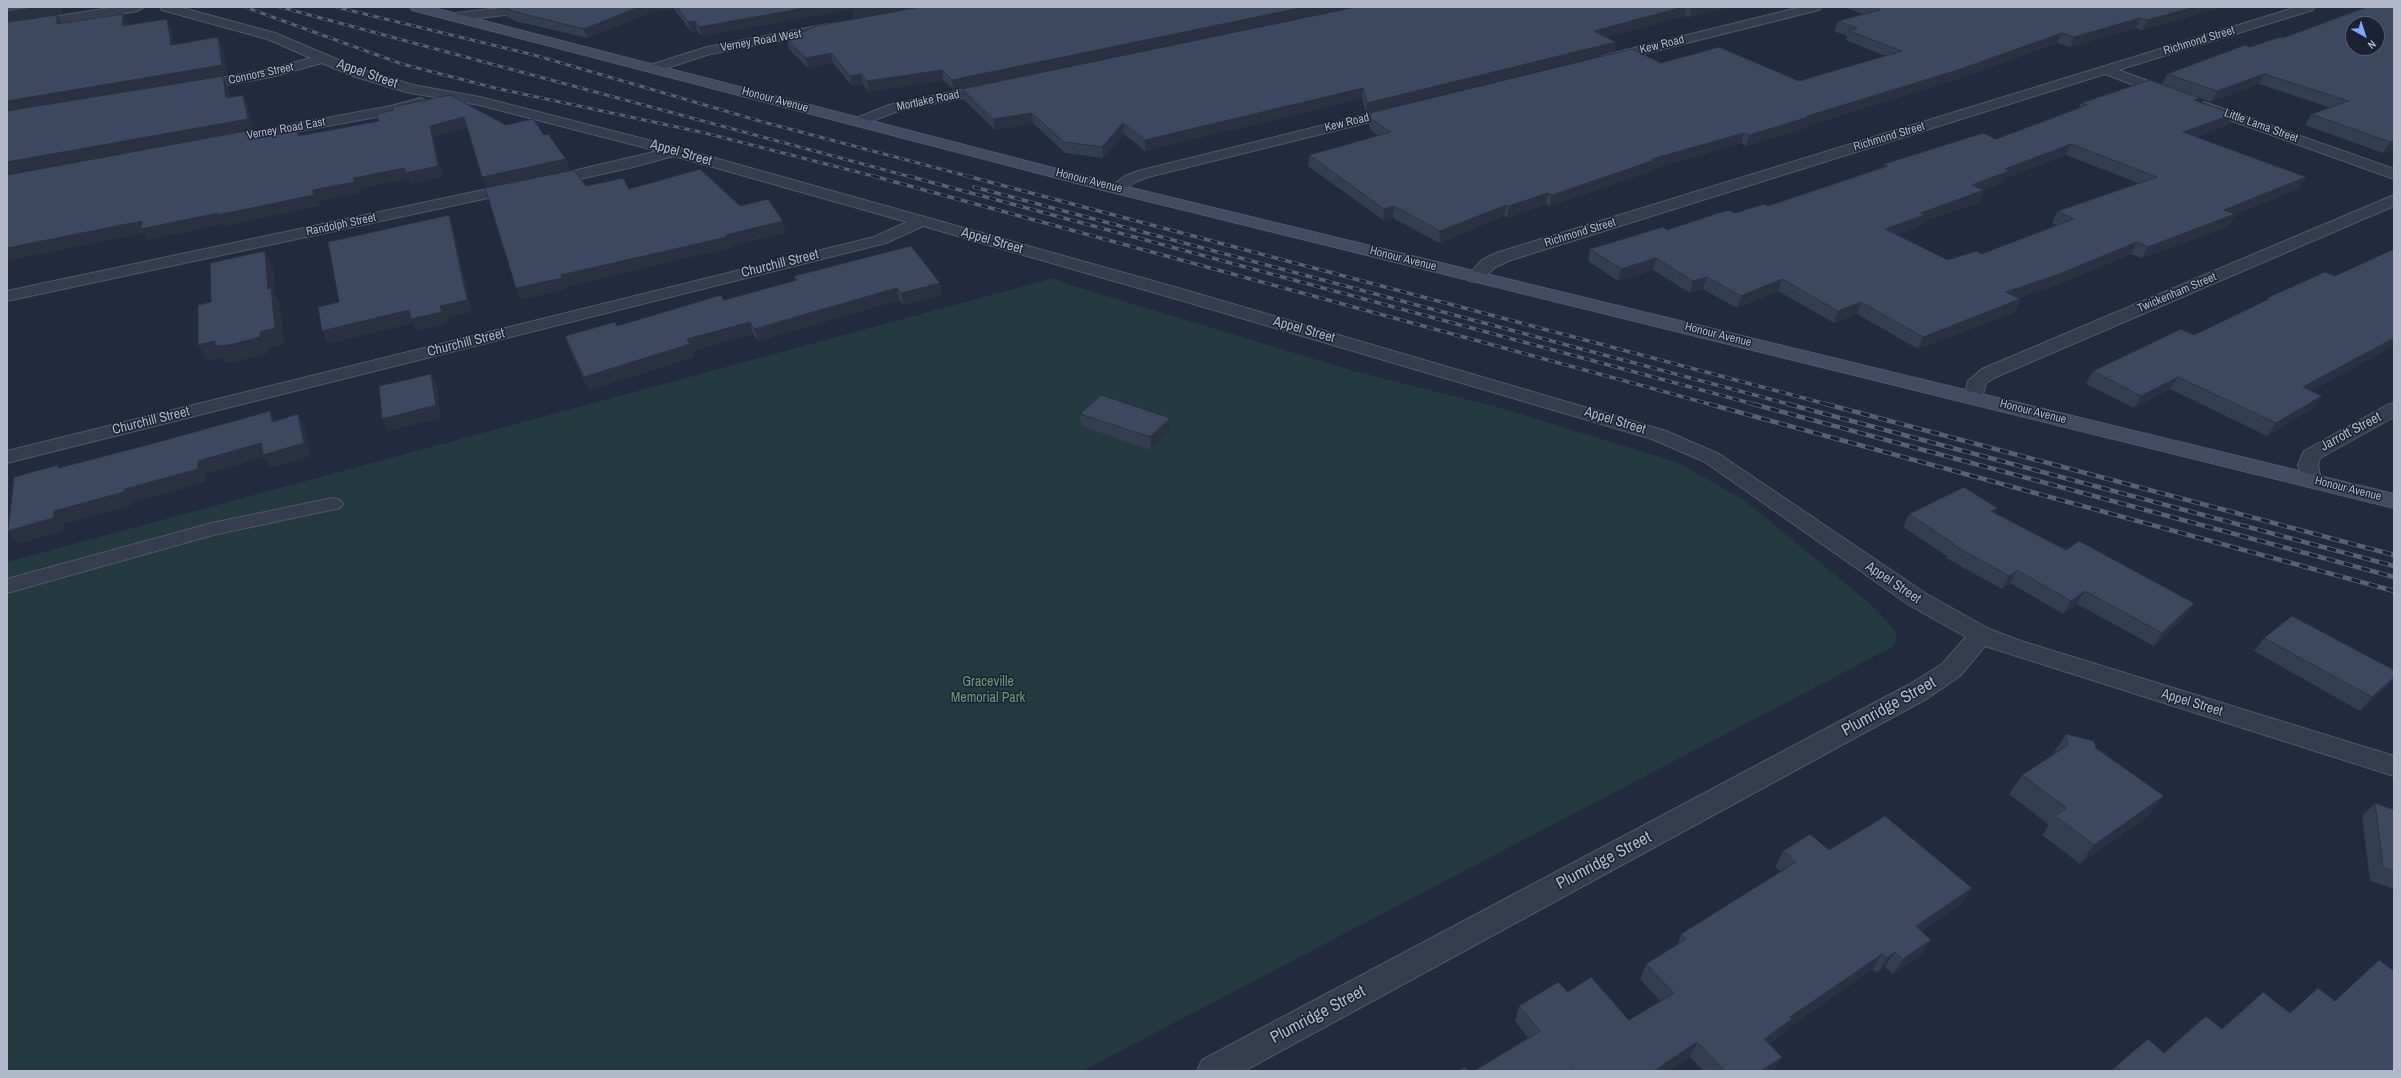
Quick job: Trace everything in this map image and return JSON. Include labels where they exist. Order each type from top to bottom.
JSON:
[{"type":"main road","name":"Honour Avenue","points":[[416,7],[1116,189],[2394,501]]},
{"type":"street","points":[[7,28],[138,7]]},
{"type":"street","name":"Appel Street","points":[[166,7],[271,36],[370,77],[422,92],[470,98],[586,126],[1459,375],[1681,443],[1726,467],[1917,599],[1981,634],[2012,647],[2394,766]]},
{"type":"street","name":"Kew Road","points":[[1591,63],[1814,7]]},
{"type":"street","name":"Richmond Street","points":[[1475,277],[1488,264],[1502,257],[2309,7]]},
{"type":"street","points":[[456,17],[531,8]]},
{"type":"street","points":[[488,26],[501,18],[531,8]]},
{"type":"street","name":"Verney Road West","points":[[652,69],[707,51],[841,26]]},
{"type":"street","name":"Connors Street","points":[[187,88],[271,73],[325,58]]},
{"type":"street","points":[[2105,70],[2179,97]]},
{"type":"street","name":"Mortlake Road","points":[[859,122],[894,108],[1000,86]]},
{"type":"street","name":"Verney Road East","points":[[208,144],[393,110],[446,95]]},
{"type":"street","name":"Little Lama Street","points":[[2194,102],[2394,174]]},
{"type":"street","name":"Kew Road","points":[[1116,189],[1130,179],[1144,174],[1413,107]]},
{"type":"street","name":"Randolph Street","points":[[7,296],[629,164],[674,151]]},
{"type":"street","name":"Twickenham Street","points":[[1974,398],[1977,381],[1989,373],[2394,200]]},
{"type":"street","name":"Churchill Street","points":[[7,457],[880,240],[922,221]]},
{"type":"street","name":"Jarrott Street","points":[[2311,480],[2308,465],[2311,455],[2394,409]]},
{"type":"street","name":"Plumridge Street","points":[[1213,1071],[1919,691],[1951,670],[1981,634]]},
{"type":"lane","points":[[7,586],[212,529],[333,504]]},
{"type":"green space","name":"Graceville Memorial Park","points":[[1054,278],[1067,284],[1354,371],[1501,408],[1679,463],[1744,500],[1862,597],[1877,610],[1897,634],[1894,646],[1082,1071],[7,1071],[7,562]]},
{"type":"building","points":[[7,7],[40,7],[7,12]]},
{"type":"building","points":[[504,7],[639,7],[584,29],[512,11]]},
{"type":"building","points":[[677,7],[810,7],[699,27],[695,21],[688,22]]},
{"type":"building","points":[[920,7],[1305,7],[952,80],[942,70],[867,81],[861,74],[850,76],[831,53],[806,58],[787,39],[816,26]]},
{"type":"building","points":[[1356,7],[1683,7],[1594,31],[1616,42],[1367,103],[1363,88],[1145,140],[1123,123],[1102,147],[1064,142],[1032,113],[993,119],[962,89]]},
{"type":"building","points":[[1873,7],[2194,7],[2147,20],[2140,18],[2074,37],[2062,33],[1955,71],[1807,116],[1809,117],[1749,135],[1744,133],[1652,159],[1655,160],[1552,195],[1548,193],[1509,206],[1506,205],[1440,231],[1394,206],[1384,209],[1309,155],[1391,132],[1371,119],[1370,113],[1632,49],[1661,63],[1719,47],[1799,81],[1902,51],[1849,31],[1857,28],[1838,21],[1880,10]]},
{"type":"building","points":[[2367,7],[2394,7],[2394,140],[2390,142],[2311,114],[2349,101],[2264,74],[2217,91],[2167,74],[2245,45],[2250,47],[2280,37],[2283,38]]},
{"type":"building","points":[[123,14],[122,26],[167,19],[171,45],[218,37],[222,65],[7,101],[7,22],[57,15],[57,24]]},
{"type":"building","points":[[223,76],[226,98],[243,95],[248,119],[7,162],[7,111]]},
{"type":"building","points":[[2150,80],[2200,98],[2194,100],[2234,114],[2183,132],[2306,177],[2224,210],[2235,214],[2148,247],[2137,242],[2059,274],[2006,292],[2020,299],[1923,337],[1861,302],[1838,311],[1782,279],[1741,296],[1707,277],[1693,281],[1656,258],[1621,269],[1590,249],[1663,227],[1667,230],[1728,210],[1735,213],[1764,204],[1768,206],[1888,166],[1884,164],[1983,133],[1996,139],[2087,105],[2081,103]],"holes":[[[2071,144],[2157,177],[2058,211],[2074,219],[1981,254],[1976,251],[1948,260],[1885,229],[1925,215],[1921,213],[1984,190],[1972,185],[2009,171],[2005,169]]]},
{"type":"building","points":[[450,95],[506,125],[533,119],[544,135],[548,134],[566,159],[482,177],[464,117],[430,126],[438,166],[406,173],[404,168],[354,178],[354,182],[313,190],[314,195],[218,215],[218,213],[141,229],[142,221],[7,248],[7,175],[251,130],[252,139],[297,131],[298,136],[379,121],[376,114],[394,110],[392,107]]},
{"type":"building","points":[[700,169],[740,206],[768,199],[783,221],[726,235],[727,237],[561,275],[562,278],[516,288],[485,188],[574,170],[586,186],[623,178],[629,189]]},
{"type":"building","points":[[449,215],[467,300],[440,306],[442,312],[411,319],[409,310],[322,331],[318,307],[339,302],[328,242]]},
{"type":"building","points":[[911,246],[940,283],[901,293],[897,288],[754,329],[750,322],[687,339],[690,344],[584,377],[565,336],[615,322],[617,326],[721,295],[724,300],[797,280],[794,276]]},
{"type":"building","points":[[2394,249],[2394,338],[2303,387],[2322,396],[2276,423],[2178,377],[2141,396],[2093,371],[2181,329],[2194,335],[2269,299],[2267,298],[2325,272],[2335,276]]},
{"type":"building","points":[[265,251],[268,289],[271,288],[275,328],[260,332],[260,337],[229,345],[215,346],[215,341],[198,345],[198,305],[211,302],[210,263]]},
{"type":"building","points":[[431,374],[436,405],[382,419],[379,386]]},
{"type":"building","points":[[1101,395],[1170,418],[1150,437],[1080,414]]},
{"type":"building","points":[[270,411],[272,422],[298,414],[304,443],[263,455],[261,443],[198,461],[198,469],[125,489],[124,492],[54,511],[53,518],[8,531],[14,477],[58,465],[58,468],[140,447]]},
{"type":"building","points":[[1964,487],[1997,508],[1991,511],[2066,550],[2079,541],[2194,603],[2162,633],[2085,591],[2071,601],[2017,570],[2009,576],[1953,545],[1954,544],[1909,514]]},
{"type":"building","points":[[2292,616],[2394,670],[2394,677],[2372,697],[2264,638]]},
{"type":"building","points":[[2066,734],[2094,741],[2096,748],[2164,796],[2094,845],[2055,816],[2066,808],[2022,775],[2068,745]]},
{"type":"building","points":[[2375,803],[2394,810],[2394,871],[2383,868]]},
{"type":"building","points":[[1885,816],[1972,888],[1916,926],[1931,940],[1903,959],[1895,952],[1887,958],[1882,954],[1790,1017],[1792,1019],[1764,1039],[1782,1057],[1761,1071],[1725,1071],[1697,1042],[1654,1071],[1574,1071],[1573,1069],[1570,1071],[1474,1071],[1540,1031],[1519,1006],[1558,982],[1568,992],[1591,977],[1629,1020],[1674,993],[1646,964],[1686,939],[1681,934],[1796,862],[1783,851],[1810,834],[1829,850]]},
{"type":"building","points":[[2379,960],[2394,971],[2394,1071],[2121,1071],[2116,1066],[2148,1039],[2164,1053],[2206,1016],[2222,1029],[2263,992],[2290,1013],[2318,988],[2335,1001]]},
{"type":"building","points":[[1465,1067],[1468,1071],[1458,1071]]},
{"type":"railway","points":[[245,7],[402,64],[495,88],[705,133],[877,177]]},
{"type":"railway","points":[[280,7],[911,177]]},
{"type":"railway","points":[[336,7],[534,55],[763,122],[971,177]]},
{"type":"railway","points":[[873,176],[1713,405]]},
{"type":"railway","points":[[908,176],[1757,405]]},
{"type":"railway","points":[[967,176],[1830,405]]},
{"type":"railway","points":[[974,187],[1792,405]]},
{"type":"railway","points":[[1709,404],[2394,591]]},
{"type":"railway","points":[[1753,404],[2394,577]]},
{"type":"railway","points":[[1788,404],[2394,566]]},
{"type":"railway","points":[[1826,404],[2394,555]]}]
